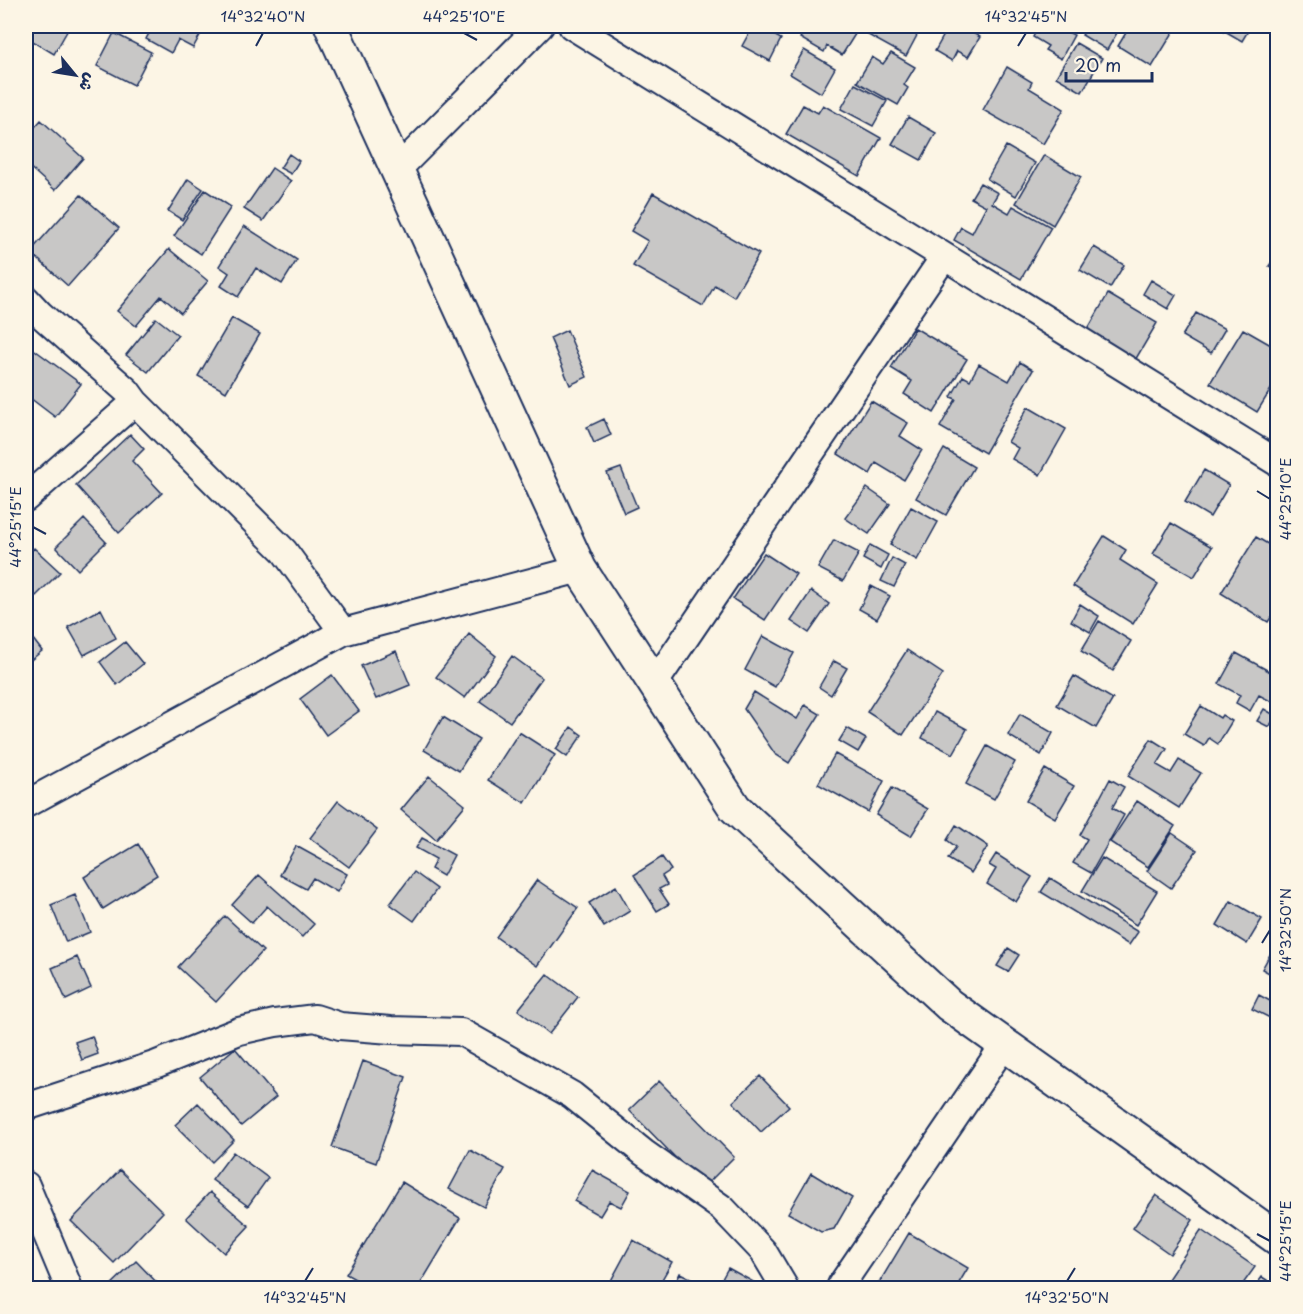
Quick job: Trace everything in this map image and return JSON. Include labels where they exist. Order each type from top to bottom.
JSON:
[{"type":"street","points":[[331,26],[580,569],[735,808],[949,1005],[1278,1239]]},
{"type":"street","points":[[397,170],[540,26]]},
{"type":"street","points":[[572,26],[1278,463]]},
{"type":"street","points":[[654,684],[944,257]]},
{"type":"street","points":[[26,299],[127,391],[135,402],[284,551],[343,632]]},
{"type":"street","points":[[26,498],[135,402]]},
{"type":"street","points":[[26,804],[343,632],[580,569]]},
{"type":"street","points":[[26,1107],[158,1064],[238,1031],[275,1023],[315,1018],[340,1026],[460,1032],[572,1095],[644,1153],[722,1208],[763,1251],[785,1288]]},
{"type":"street","points":[[846,1288],[841,1284],[1004,1045]]},
{"type":"street","points":[[26,1185],[69,1288]]},
{"type":"building","points":[[26,26],[70,26],[54,54],[26,37]]},
{"type":"building","points":[[153,26],[205,26],[193,48],[178,40],[171,53],[146,39]]},
{"type":"building","points":[[753,26],[781,39],[770,61],[742,46]]},
{"type":"building","points":[[807,26],[847,26],[857,31],[842,55],[827,46],[824,52],[800,38]]},
{"type":"building","points":[[873,26],[922,26],[906,56],[868,35]]},
{"type":"building","points":[[949,26],[960,26],[980,37],[968,57],[957,51],[952,61],[935,51]]},
{"type":"building","points":[[1039,26],[1055,26],[1074,35],[1061,59],[1045,50],[1048,46],[1033,37]]},
{"type":"building","points":[[1088,26],[1121,26],[1107,50],[1082,35]]},
{"type":"building","points":[[1130,26],[1177,26],[1152,67],[1118,46]]},
{"type":"building","points":[[1219,26],[1251,26],[1242,41]]},
{"type":"building","points":[[114,33],[151,52],[134,85],[97,66]]},
{"type":"building","points":[[1076,43],[1102,58],[1082,92],[1056,77]]},
{"type":"building","points":[[804,50],[835,68],[821,93],[790,74]]},
{"type":"building","points":[[891,53],[915,67],[904,85],[908,88],[898,105],[857,82],[872,57],[883,64]]},
{"type":"building","points":[[1007,67],[1032,82],[1029,88],[1064,109],[1043,144],[983,110]]},
{"type":"building","points":[[855,84],[887,101],[873,126],[841,109]]},
{"type":"building","points":[[803,105],[818,113],[823,105],[881,138],[859,176],[786,134]]},
{"type":"building","points":[[908,117],[936,133],[921,160],[892,144]]},
{"type":"building","points":[[41,120],[83,158],[55,190],[26,164],[26,137]]},
{"type":"building","points":[[1006,146],[1035,163],[1016,196],[987,179]]},
{"type":"building","points":[[289,154],[299,161],[291,174],[280,168]]},
{"type":"building","points":[[1044,155],[1081,177],[1053,225],[1016,203]]},
{"type":"building","points":[[272,168],[291,181],[263,221],[244,209]]},
{"type":"building","points":[[188,179],[203,189],[182,220],[168,211]]},
{"type":"building","points":[[980,183],[998,193],[992,203],[1009,213],[1013,206],[1051,227],[1021,279],[954,240],[961,227],[972,233],[986,206],[971,198]]},
{"type":"building","points":[[205,190],[231,207],[201,254],[174,236]]},
{"type":"building","points":[[653,193],[759,254],[734,297],[715,285],[703,306],[633,266],[648,241],[631,231]]},
{"type":"building","points":[[81,195],[119,228],[68,286],[30,252]]},
{"type":"building","points":[[244,226],[297,260],[282,284],[256,268],[238,297],[221,286],[229,273],[219,266]]},
{"type":"building","points":[[1094,247],[1124,265],[1110,288],[1080,270]]},
{"type":"building","points":[[169,249],[208,281],[181,313],[161,296],[136,326],[117,311]]},
{"type":"building","points":[[1278,253],[1278,271],[1269,266]]},
{"type":"building","points":[[1151,280],[1176,295],[1168,309],[1143,294]]},
{"type":"building","points":[[1108,294],[1157,323],[1134,362],[1085,334]]},
{"type":"building","points":[[1196,313],[1225,329],[1211,353],[1182,336]]},
{"type":"building","points":[[156,318],[178,335],[148,372],[126,355]]},
{"type":"building","points":[[232,318],[260,334],[226,392],[198,376]]},
{"type":"building","points":[[915,328],[967,359],[934,413],[904,394],[912,381],[891,368]]},
{"type":"building","points":[[1243,329],[1278,349],[1278,378],[1257,412],[1210,383]]},
{"type":"building","points":[[567,330],[587,377],[570,385],[550,338]]},
{"type":"building","points":[[32,348],[81,384],[55,417],[26,395],[26,357]]},
{"type":"building","points":[[1020,362],[1033,370],[985,453],[940,427],[956,399],[951,397],[963,376],[970,380],[979,364],[1009,381]]},
{"type":"building","points":[[871,401],[908,423],[900,436],[922,450],[904,480],[876,463],[870,474],[838,454]]},
{"type":"building","points":[[1028,407],[1066,429],[1040,475],[1012,459],[1018,448],[1008,442]]},
{"type":"building","points":[[604,419],[611,435],[594,443],[587,427]]},
{"type":"building","points":[[130,434],[144,449],[132,461],[162,493],[119,533],[76,485]]},
{"type":"building","points":[[944,449],[974,467],[946,515],[916,498]]},
{"type":"building","points":[[621,468],[637,507],[624,513],[607,473]]},
{"type":"building","points":[[1204,470],[1229,485],[1210,517],[1185,502]]},
{"type":"building","points":[[867,488],[890,504],[869,534],[845,518]]},
{"type":"building","points":[[911,507],[938,522],[917,560],[890,545]]},
{"type":"building","points":[[84,519],[106,542],[78,570],[56,547]]},
{"type":"building","points":[[1171,523],[1212,547],[1194,577],[1153,554]]},
{"type":"building","points":[[1104,536],[1126,550],[1120,560],[1158,584],[1133,624],[1073,586]]},
{"type":"building","points":[[1256,537],[1278,550],[1278,607],[1268,622],[1221,593]]},
{"type":"building","points":[[834,540],[859,553],[843,581],[818,568]]},
{"type":"building","points":[[870,545],[888,555],[881,569],[863,559]]},
{"type":"building","points":[[34,548],[60,572],[36,596],[26,586],[26,557]]},
{"type":"building","points":[[764,553],[796,574],[765,620],[733,599]]},
{"type":"building","points":[[892,558],[905,565],[894,587],[881,581]]},
{"type":"building","points":[[871,586],[890,596],[877,619],[859,609]]},
{"type":"building","points":[[811,591],[829,604],[809,633],[791,621]]},
{"type":"building","points":[[1080,604],[1099,616],[1090,632],[1071,621]]},
{"type":"building","points":[[101,609],[116,638],[84,655],[68,627]]},
{"type":"building","points":[[1099,621],[1131,641],[1113,671],[1081,651]]},
{"type":"building","points":[[26,630],[42,651],[26,664]]},
{"type":"building","points":[[469,634],[496,656],[465,698],[436,677]]},
{"type":"building","points":[[763,636],[794,653],[775,687],[745,670]]},
{"type":"building","points":[[125,642],[143,664],[117,685],[100,662]]},
{"type":"building","points":[[907,650],[943,674],[903,735],[867,712]]},
{"type":"building","points":[[396,651],[410,685],[376,699],[361,666]]},
{"type":"building","points":[[1236,653],[1278,676],[1278,705],[1259,695],[1250,711],[1236,703],[1240,695],[1219,684]]},
{"type":"building","points":[[512,656],[542,678],[510,722],[480,701]]},
{"type":"building","points":[[834,661],[847,668],[831,695],[819,687]]},
{"type":"building","points":[[332,675],[359,711],[326,735],[300,699]]},
{"type":"building","points":[[1074,676],[1113,699],[1096,728],[1057,705]]},
{"type":"building","points":[[754,692],[797,719],[805,705],[820,714],[789,763],[775,754],[744,709]]},
{"type":"building","points":[[1201,706],[1220,718],[1222,715],[1232,721],[1218,744],[1209,738],[1204,746],[1184,734]]},
{"type":"building","points":[[1264,709],[1276,716],[1269,727],[1257,721]]},
{"type":"building","points":[[935,712],[967,729],[953,754],[922,738]]},
{"type":"building","points":[[1020,714],[1053,733],[1041,755],[1008,735]]},
{"type":"building","points":[[443,717],[479,739],[459,771],[424,750]]},
{"type":"building","points":[[571,727],[582,735],[567,757],[556,749]]},
{"type":"building","points":[[847,728],[866,739],[858,752],[839,741]]},
{"type":"building","points":[[519,732],[555,755],[525,803],[488,780]]},
{"type":"building","points":[[1151,739],[1167,749],[1157,765],[1171,773],[1179,760],[1201,773],[1179,808],[1128,776]]},
{"type":"building","points":[[987,746],[1015,762],[994,799],[966,784]]},
{"type":"building","points":[[835,754],[884,781],[868,812],[818,784]]},
{"type":"building","points":[[1045,769],[1074,786],[1055,818],[1026,801]]},
{"type":"building","points":[[429,776],[465,805],[436,840],[401,810]]},
{"type":"building","points":[[1110,779],[1124,787],[1112,808],[1124,815],[1091,873],[1073,863],[1087,839],[1080,835]]},
{"type":"building","points":[[892,788],[928,809],[911,836],[876,815]]},
{"type":"building","points":[[338,801],[377,830],[349,867],[310,838]]},
{"type":"building","points":[[1137,801],[1175,826],[1148,867],[1110,842]]},
{"type":"building","points":[[956,825],[988,846],[971,873],[948,859],[956,847],[947,840]]},
{"type":"building","points":[[1172,833],[1197,850],[1171,888],[1147,871]]},
{"type":"building","points":[[422,838],[454,855],[443,876],[431,869],[436,859],[416,848]]},
{"type":"building","points":[[138,844],[157,875],[103,909],[84,877]]},
{"type":"building","points":[[296,846],[347,874],[337,892],[313,878],[306,889],[280,875]]},
{"type":"building","points":[[996,854],[1032,877],[1016,902],[987,884],[996,869],[989,865]]},
{"type":"building","points":[[662,857],[671,870],[662,876],[667,885],[659,889],[669,904],[657,911],[634,875]]},
{"type":"building","points":[[1102,858],[1157,891],[1136,925],[1082,891]]},
{"type":"building","points":[[414,872],[437,889],[414,921],[390,904]]},
{"type":"building","points":[[259,875],[314,924],[302,937],[267,906],[252,923],[232,905]]},
{"type":"building","points":[[1050,878],[1138,932],[1129,945],[1041,892]]},
{"type":"building","points":[[537,880],[578,908],[537,966],[496,937]]},
{"type":"building","points":[[616,886],[630,911],[604,927],[589,903]]},
{"type":"building","points":[[75,895],[90,932],[66,942],[51,905]]},
{"type":"building","points":[[1231,901],[1262,919],[1247,944],[1217,925]]},
{"type":"building","points":[[225,916],[263,951],[216,1002],[178,967]]},
{"type":"building","points":[[1278,940],[1278,978],[1262,969]]},
{"type":"building","points":[[1008,948],[1019,955],[1008,972],[997,966]]},
{"type":"building","points":[[77,957],[91,988],[66,1000],[52,968]]},
{"type":"building","points":[[547,974],[578,997],[549,1034],[518,1010]]},
{"type":"building","points":[[1275,993],[1278,995],[1278,1022],[1252,1009],[1259,995],[1270,1001]]},
{"type":"building","points":[[92,1036],[98,1054],[82,1060],[75,1042]]},
{"type":"building","points":[[235,1048],[276,1097],[241,1126],[200,1077]]},
{"type":"building","points":[[363,1061],[406,1077],[376,1163],[332,1147]]},
{"type":"building","points":[[760,1076],[789,1106],[761,1132],[733,1102]]},
{"type":"building","points":[[659,1081],[734,1157],[704,1187],[629,1110]]},
{"type":"building","points":[[198,1103],[234,1140],[212,1162],[175,1125]]},
{"type":"building","points":[[470,1150],[505,1169],[484,1207],[449,1189]]},
{"type":"building","points":[[233,1152],[268,1178],[248,1206],[212,1180]]},
{"type":"building","points":[[120,1170],[163,1212],[114,1263],[71,1221]]},
{"type":"building","points":[[592,1170],[630,1191],[621,1207],[609,1201],[600,1216],[574,1201]]},
{"type":"building","points":[[811,1173],[852,1198],[834,1229],[821,1232],[788,1213]]},
{"type":"building","points":[[402,1182],[460,1218],[418,1288],[371,1288],[346,1274]]},
{"type":"building","points":[[210,1192],[249,1226],[224,1253],[186,1218]]},
{"type":"building","points":[[1156,1195],[1193,1220],[1170,1254],[1133,1228]]},
{"type":"building","points":[[1201,1230],[1255,1267],[1240,1288],[1162,1288]]},
{"type":"building","points":[[909,1233],[968,1268],[956,1288],[876,1288]]},
{"type":"building","points":[[633,1240],[672,1262],[657,1288],[607,1288]]},
{"type":"building","points":[[136,1261],[162,1288],[108,1288]]},
{"type":"building","points":[[728,1268],[757,1284],[755,1288],[717,1288]]},
{"type":"building","points":[[680,1273],[711,1288],[673,1288]]},
{"type":"building","points":[[1262,1277],[1278,1287],[1278,1288],[1254,1288]]}]
